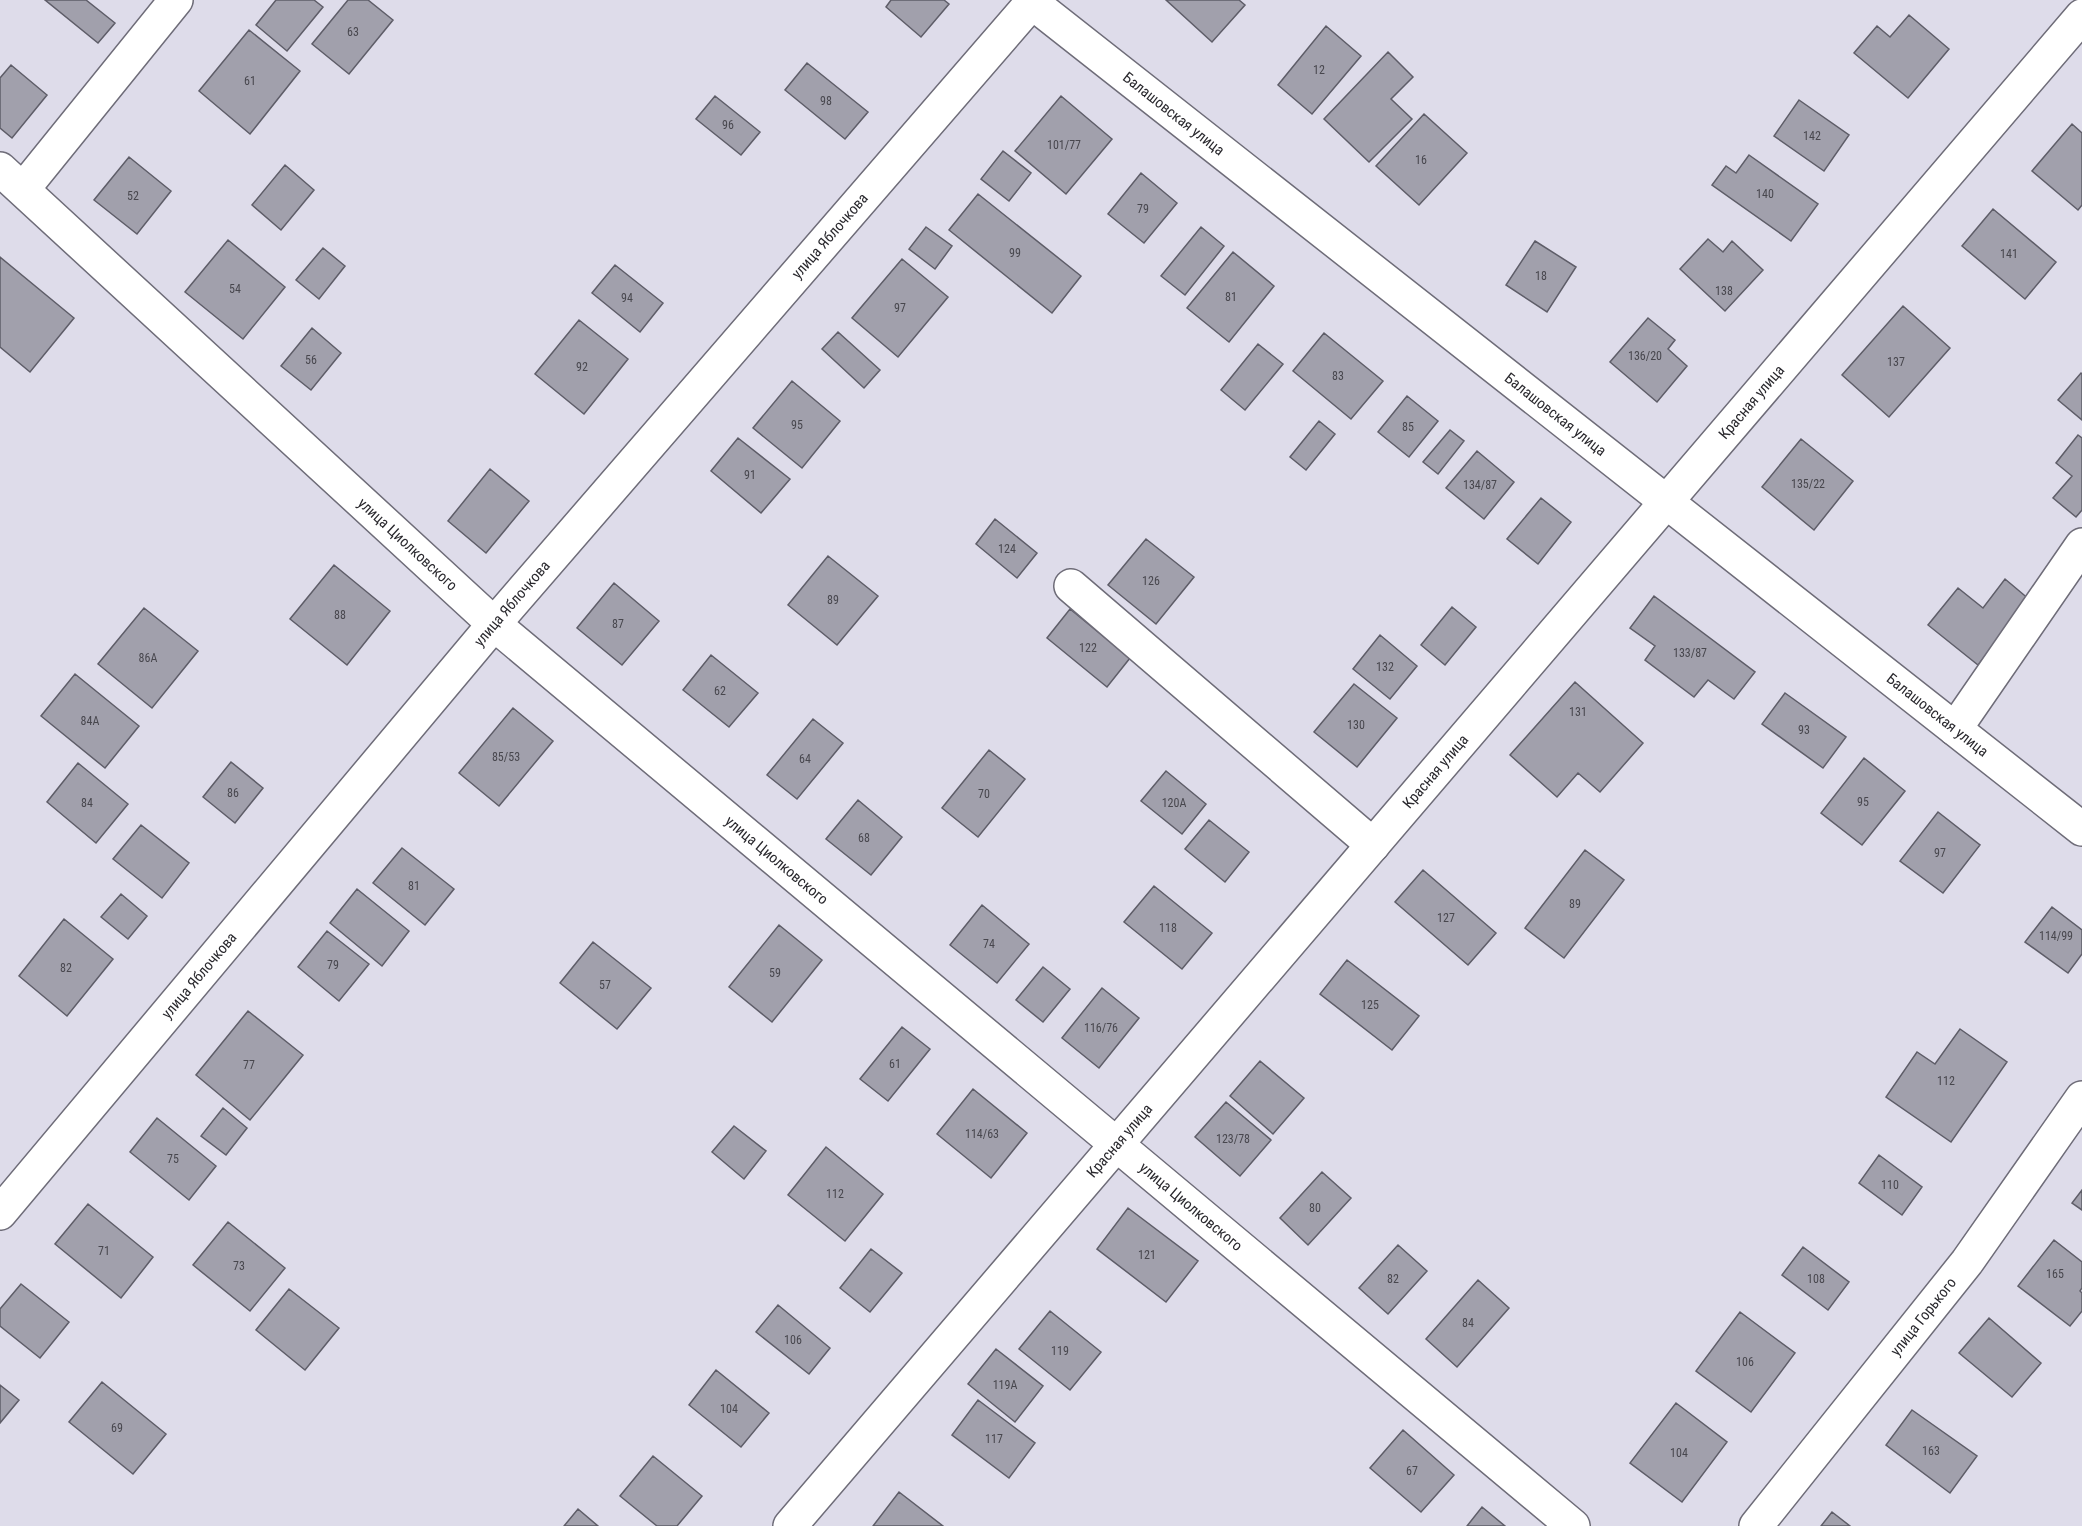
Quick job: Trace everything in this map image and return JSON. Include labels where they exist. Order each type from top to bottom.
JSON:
[{"type":"street","points":[[12,178],[176,0]]},
{"type":"street","name":"Балашовская улица","points":[[1032,1],[2082,829]]},
{"type":"street","name":"улица Яблочкова","points":[[0,1213],[494,624],[1032,1]]},
{"type":"street","name":"Красная улица","points":[[790,1526],[1665,500],[2082,16]]},
{"type":"street","name":"улица Циолковского","points":[[12,178],[494,624],[1574,1526]]},
{"type":"street","points":[[1955,729],[2082,545]]},
{"type":"street","points":[[1071,586],[1373,845]]},
{"type":"street","name":"улица Горького","points":[[1756,1526],[1967,1262],[2082,1098]]},
{"type":"building","points":[[45,0],[86,0],[115,23],[98,43]]},
{"type":"building","points":[[276,0],[314,0],[323,7],[287,51],[256,25]]},
{"type":"building","points":[[348,0],[368,0],[393,20],[349,74],[312,44]]},
{"type":"building","points":[[891,0],[944,0],[949,4],[921,37],[886,7]]},
{"type":"building","points":[[1166,0],[1239,0],[1245,5],[1212,42]]},
{"type":"building","points":[[1909,15],[1949,49],[1908,98],[1854,53],[1877,26],[1890,37]]},
{"type":"building","points":[[1326,26],[1361,56],[1312,114],[1278,85]]},
{"type":"building","points":[[249,30],[300,71],[250,134],[199,91]]},
{"type":"building","points":[[1388,52],[1413,77],[1391,99],[1412,119],[1369,162],[1324,119]]},
{"type":"building","points":[[807,63],[868,112],[845,139],[785,90]]},
{"type":"building","points":[[11,65],[47,95],[12,138],[0,128],[0,78]]},
{"type":"building","points":[[715,96],[760,132],[741,155],[696,119]]},
{"type":"building","points":[[1061,96],[1112,139],[1066,194],[1015,151]]},
{"type":"building","points":[[1799,100],[1849,135],[1824,171],[1774,136]]},
{"type":"building","points":[[1424,114],[1467,153],[1419,205],[1376,166]]},
{"type":"building","points":[[2072,124],[2082,133],[2082,205],[2078,210],[2032,171]]},
{"type":"building","points":[[1003,151],[1031,173],[1009,201],[981,179]]},
{"type":"building","points":[[1749,155],[1818,204],[1791,241],[1712,185],[1726,166],[1736,173]]},
{"type":"building","points":[[129,157],[171,191],[137,234],[94,200]]},
{"type":"building","points":[[285,165],[314,190],[281,230],[252,205]]},
{"type":"building","points":[[1141,173],[1177,203],[1144,243],[1108,214]]},
{"type":"building","points":[[978,194],[1081,276],[1052,313],[949,230]]},
{"type":"building","points":[[1993,209],[2056,262],[2025,299],[1962,246]]},
{"type":"building","points":[[926,227],[952,246],[935,269],[909,249]]},
{"type":"building","points":[[1201,227],[1224,246],[1185,295],[1161,276]]},
{"type":"building","points":[[1708,239],[1723,252],[1732,241],[1763,270],[1725,311],[1680,269]]},
{"type":"building","points":[[228,240],[285,287],[243,339],[185,292]]},
{"type":"building","points":[[1535,241],[1576,267],[1547,312],[1506,285]]},
{"type":"building","points":[[323,248],[345,266],[319,299],[296,280]]},
{"type":"building","points":[[1233,252],[1274,286],[1229,342],[1187,308]]},
{"type":"building","points":[[0,257],[74,318],[30,372],[0,347]]},
{"type":"building","points":[[902,259],[948,297],[898,357],[852,318]]},
{"type":"building","points":[[615,265],[663,303],[640,332],[592,293]]},
{"type":"building","points":[[1903,306],[1950,348],[1889,417],[1842,375]]},
{"type":"building","points":[[1648,318],[1675,340],[1668,349],[1687,366],[1657,402],[1610,362]]},
{"type":"building","points":[[579,320],[628,359],[584,414],[535,374]]},
{"type":"building","points":[[312,328],[341,353],[311,390],[281,366]]},
{"type":"building","points":[[838,332],[880,370],[864,388],[822,349]]},
{"type":"building","points":[[1324,333],[1383,381],[1351,419],[1293,371]]},
{"type":"building","points":[[1258,344],[1283,364],[1245,410],[1221,390]]},
{"type":"building","points":[[2082,374],[2082,420],[2058,400]]},
{"type":"building","points":[[792,381],[840,421],[802,468],[753,428]]},
{"type":"building","points":[[1407,396],[1438,421],[1409,457],[1378,432]]},
{"type":"building","points":[[1319,421],[1335,434],[1306,470],[1290,457]]},
{"type":"building","points":[[1450,430],[1464,441],[1438,474],[1423,462]]},
{"type":"building","points":[[2078,435],[2082,438],[2082,510],[2076,517],[2053,498],[2072,476],[2056,463]]},
{"type":"building","points":[[738,438],[790,479],[761,513],[711,471]]},
{"type":"building","points":[[1801,439],[1853,481],[1814,530],[1762,487]]},
{"type":"building","points":[[1477,451],[1514,482],[1484,519],[1446,488]]},
{"type":"building","points":[[490,469],[529,501],[486,553],[448,521]]},
{"type":"building","points":[[1541,498],[1571,522],[1538,564],[1507,539]]},
{"type":"building","points":[[995,519],[1037,553],[1017,578],[976,544]]},
{"type":"building","points":[[1146,539],[1194,577],[1156,624],[1108,585]]},
{"type":"building","points":[[828,556],[878,596],[837,645],[788,605]]},
{"type":"building","points":[[334,565],[390,611],[347,665],[290,619]]},
{"type":"building","points":[[2005,579],[2030,600],[1978,665],[1928,625],[1958,588],[1983,608]]},
{"type":"building","points":[[614,583],[659,621],[622,665],[577,628]]},
{"type":"building","points":[[1654,596],[1755,672],[1734,699],[1708,680],[1694,697],[1645,660],[1655,646],[1630,628]]},
{"type":"building","points":[[1452,607],[1476,627],[1445,665],[1421,645]]},
{"type":"building","points":[[144,608],[198,651],[152,708],[98,664]]},
{"type":"building","points":[[1070,609],[1130,658],[1107,687],[1047,638]]},
{"type":"building","points":[[1380,635],[1417,666],[1390,699],[1353,669]]},
{"type":"building","points":[[711,655],[758,693],[729,727],[683,690]]},
{"type":"building","points":[[75,674],[139,726],[105,768],[41,716]]},
{"type":"building","points":[[1575,682],[1643,743],[1600,792],[1578,773],[1557,797],[1510,755]]},
{"type":"building","points":[[1354,684],[1397,718],[1357,767],[1314,732]]},
{"type":"building","points":[[1785,693],[1846,737],[1823,768],[1762,724]]},
{"type":"building","points":[[513,708],[553,741],[499,806],[459,773]]},
{"type":"building","points":[[813,719],[843,743],[797,799],[767,775]]},
{"type":"building","points":[[989,750],[1025,779],[978,837],[942,808]]},
{"type":"building","points":[[1864,758],[1905,791],[1862,845],[1821,813]]},
{"type":"building","points":[[231,762],[263,788],[235,823],[203,797]]},
{"type":"building","points":[[78,763],[128,804],[96,843],[47,802]]},
{"type":"building","points":[[1166,771],[1206,804],[1182,834],[1141,801]]},
{"type":"building","points":[[858,800],[902,837],[871,875],[826,839]]},
{"type":"building","points":[[1938,812],[1980,845],[1943,893],[1900,861]]},
{"type":"building","points":[[1209,820],[1249,852],[1225,882],[1185,849]]},
{"type":"building","points":[[141,825],[189,863],[162,898],[113,859]]},
{"type":"building","points":[[402,848],[454,889],[425,925],[373,883]]},
{"type":"building","points":[[1585,850],[1624,880],[1564,958],[1525,928]]},
{"type":"building","points":[[1423,870],[1496,933],[1468,965],[1395,902]]},
{"type":"building","points":[[1154,886],[1212,933],[1182,969],[1124,922]]},
{"type":"building","points":[[357,889],[409,931],[382,966],[330,923]]},
{"type":"building","points":[[121,894],[147,916],[128,939],[101,917]]},
{"type":"building","points":[[982,905],[1029,944],[997,983],[950,945]]},
{"type":"building","points":[[2052,907],[2082,930],[2082,954],[2068,973],[2025,942]]},
{"type":"building","points":[[64,919],[113,959],[67,1016],[19,976]]},
{"type":"building","points":[[779,925],[822,960],[772,1022],[729,987]]},
{"type":"building","points":[[327,931],[369,964],[339,1001],[298,967]]},
{"type":"building","points":[[593,942],[651,988],[617,1029],[560,983]]},
{"type":"building","points":[[1347,960],[1419,1016],[1392,1050],[1320,994]]},
{"type":"building","points":[[1043,967],[1070,989],[1043,1022],[1016,1000]]},
{"type":"building","points":[[1102,988],[1139,1018],[1099,1068],[1062,1038]]},
{"type":"building","points":[[248,1011],[303,1055],[250,1120],[196,1075]]},
{"type":"building","points":[[902,1027],[930,1049],[888,1101],[860,1079]]},
{"type":"building","points":[[1960,1029],[2007,1062],[1951,1142],[1886,1097],[1917,1052],[1935,1064]]},
{"type":"building","points":[[1260,1061],[1304,1098],[1273,1134],[1230,1096]]},
{"type":"building","points":[[973,1089],[1027,1133],[991,1178],[937,1134]]},
{"type":"building","points":[[1226,1102],[1271,1140],[1240,1176],[1195,1137]]},
{"type":"building","points":[[223,1108],[247,1128],[226,1155],[201,1136]]},
{"type":"building","points":[[157,1118],[216,1166],[189,1200],[130,1152]]},
{"type":"building","points":[[734,1126],[766,1151],[744,1179],[712,1152]]},
{"type":"building","points":[[826,1147],[883,1194],[845,1241],[788,1195]]},
{"type":"building","points":[[1879,1155],[1922,1187],[1902,1215],[1859,1183]]},
{"type":"building","points":[[1322,1172],[1351,1198],[1308,1245],[1280,1218]]},
{"type":"building","points":[[2082,1190],[2082,1210],[2072,1203]]},
{"type":"building","points":[[88,1204],[153,1257],[121,1298],[55,1244]]},
{"type":"building","points":[[1128,1208],[1198,1261],[1166,1302],[1097,1249]]},
{"type":"building","points":[[228,1222],[285,1268],[250,1311],[193,1265]]},
{"type":"building","points":[[2054,1240],[2082,1262],[2080,1291],[2082,1311],[2070,1326],[2018,1286]]},
{"type":"building","points":[[1398,1245],[1427,1271],[1388,1314],[1359,1288]]},
{"type":"building","points":[[1803,1247],[1849,1282],[1828,1310],[1782,1275]]},
{"type":"building","points":[[871,1249],[902,1273],[870,1312],[840,1288]]},
{"type":"building","points":[[1478,1280],[1509,1308],[1457,1367],[1426,1339]]},
{"type":"building","points":[[21,1284],[69,1322],[40,1358],[0,1326],[0,1309]]},
{"type":"building","points":[[289,1289],[339,1328],[305,1370],[256,1330]]},
{"type":"building","points":[[778,1305],[830,1348],[809,1374],[756,1332]]},
{"type":"building","points":[[1050,1311],[1101,1352],[1070,1390],[1019,1349]]},
{"type":"building","points":[[1740,1312],[1795,1353],[1751,1412],[1696,1371]]},
{"type":"building","points":[[1989,1318],[2041,1363],[2012,1397],[1959,1353]]},
{"type":"building","points":[[996,1349],[1043,1386],[1015,1422],[968,1384]]},
{"type":"building","points":[[716,1370],[769,1413],[741,1447],[689,1405]]},
{"type":"building","points":[[102,1382],[166,1434],[133,1474],[69,1422]]},
{"type":"building","points":[[0,1385],[19,1400],[0,1423]]},
{"type":"building","points":[[978,1400],[1035,1443],[1009,1478],[952,1435]]},
{"type":"building","points":[[1676,1403],[1727,1442],[1682,1502],[1630,1463]]},
{"type":"building","points":[[1912,1410],[1977,1456],[1950,1493],[1886,1445]]},
{"type":"building","points":[[1403,1430],[1454,1475],[1421,1512],[1370,1468]]},
{"type":"building","points":[[653,1456],[702,1496],[677,1526],[657,1526],[620,1496]]},
{"type":"building","points":[[899,1492],[943,1526],[873,1526]]},
{"type":"building","points":[[1482,1507],[1505,1526],[1467,1526]]},
{"type":"building","points":[[578,1509],[598,1526],[564,1526]]},
{"type":"building","points":[[1832,1512],[1850,1526],[1821,1526]]}]
